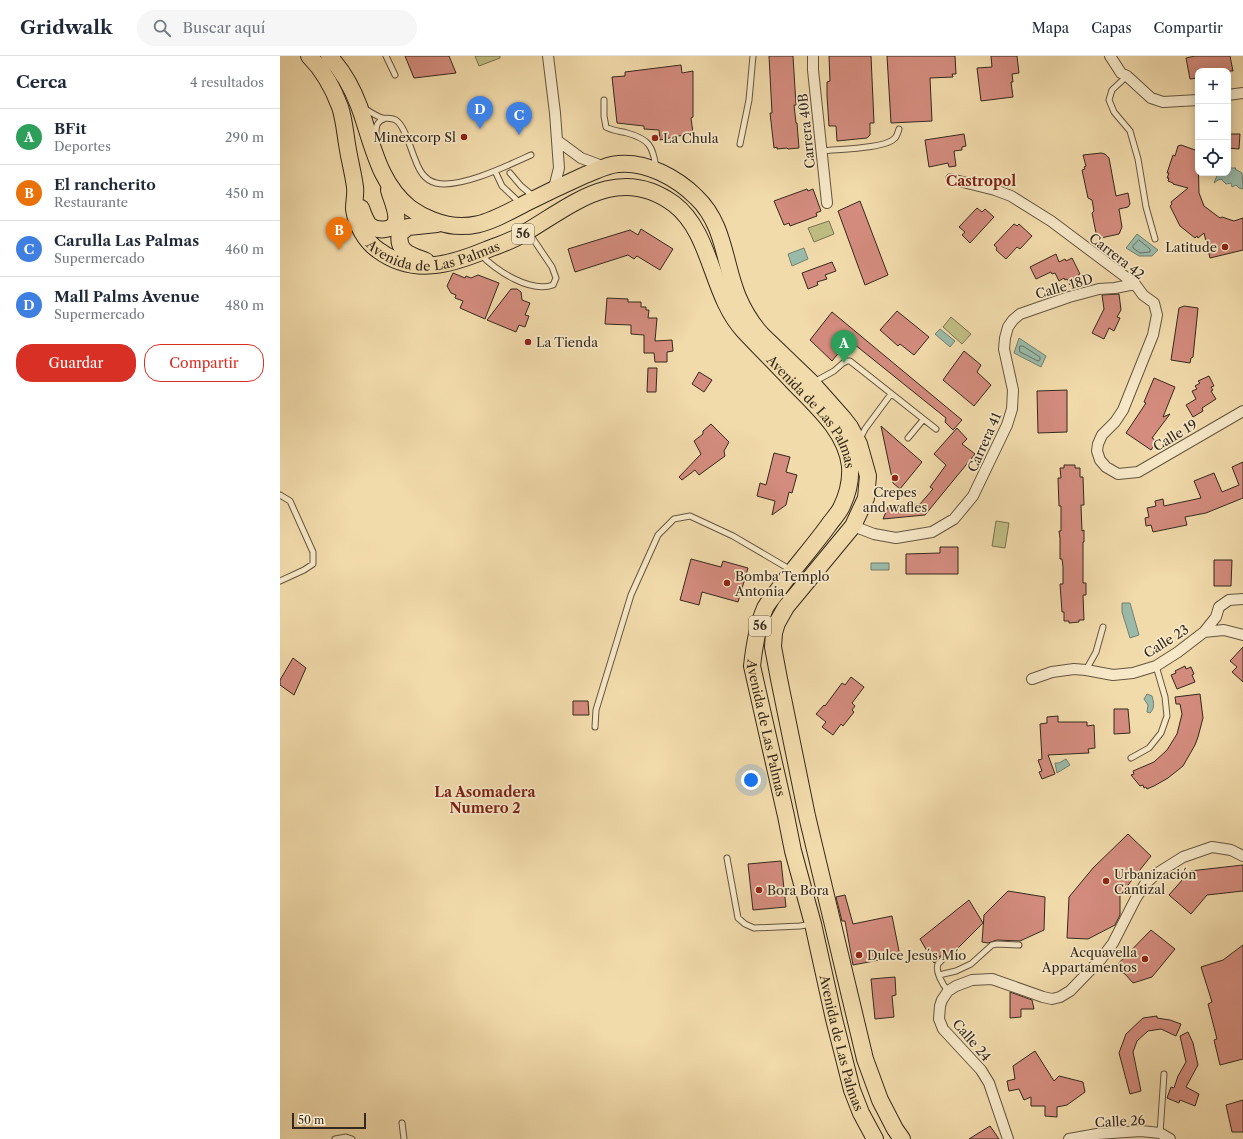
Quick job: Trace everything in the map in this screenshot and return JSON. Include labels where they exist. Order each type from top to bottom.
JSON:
[{"type":"main road","name":"Avenida de Las Palmas","points":[[309,56],[326,78],[340,108],[355,189],[354,208],[357,220],[361,231],[377,250],[398,262],[415,266],[437,266],[479,253],[513,240],[564,208],[595,192],[612,188],[628,187],[642,188],[655,193],[676,206],[696,230],[720,291],[734,321],[831,422],[843,442],[850,466],[850,472],[849,486],[841,508],[807,555],[792,571],[766,607],[755,644],[752,666],[793,852],[813,924],[834,1019],[852,1090],[861,1113],[875,1139]]},
{"type":"main road","name":"Avenida de Las Palmas","points":[[334,60],[348,83],[358,104],[383,174],[395,193],[411,209],[421,216],[443,224],[462,227],[484,224],[554,188],[605,167],[619,164],[634,164],[656,171],[666,175],[688,190],[705,206],[713,219],[722,243],[737,296],[752,324],[812,383],[850,427],[859,444],[868,476],[866,498],[853,526],[786,607],[777,623],[774,633],[773,647],[787,722],[812,839],[865,1059],[880,1100],[902,1139]]},
{"type":"main road","points":[[355,189],[366,220],[369,224],[377,229],[383,230],[389,228],[394,225],[396,215],[383,174]]},
{"type":"main road","points":[[437,266],[407,253],[401,248],[399,238],[400,233],[408,227],[443,224]]},
{"type":"street","points":[[548,56],[558,141],[559,168],[554,188]]},
{"type":"street","name":"Carrera 40B","points":[[813,56],[813,70],[827,204]]},
{"type":"street","points":[[1110,56],[1121,73],[1127,76],[1152,98],[1163,102],[1195,100]]},
{"type":"street","points":[[1231,95],[1243,93]]},
{"type":"street","points":[[558,141],[581,158],[605,167]]},
{"type":"street","name":"Carrera 42","points":[[952,179],[1012,196],[1052,221],[1135,284],[1143,295],[1154,303],[1157,315],[1153,334],[1123,410],[1115,422],[1102,435],[1098,444],[1097,451],[1100,460],[1106,467],[1118,474]]},
{"type":"street","name":"Calle 18D","points":[[1008,327],[1020,314],[1036,307],[1099,289],[1116,288],[1135,284]]},
{"type":"street","name":"Carrera 41","points":[[853,526],[874,534],[896,538],[932,532],[954,519],[973,496],[1007,425],[1012,409],[1013,390],[1004,350],[1008,327]]},
{"type":"street","name":"Calle 19","points":[[1118,474],[1138,472],[1243,411]]},
{"type":"street","points":[[1204,632],[1216,617],[1219,607],[1229,600],[1243,600]]},
{"type":"street","points":[[1216,617],[1224,630]]},
{"type":"street","name":"Calle 23","points":[[1032,679],[1052,672],[1074,669],[1113,675],[1133,673],[1156,666],[1178,652],[1204,632],[1224,630],[1243,635]]},
{"type":"street","points":[[948,991],[956,986],[972,980],[992,979],[1043,997],[1052,999],[1060,997],[1070,991],[1101,959],[1113,943],[1136,898],[1145,884],[1156,874],[1183,857],[1212,847],[1230,850],[1243,856]]},
{"type":"street","name":"Calle 24","points":[[948,991],[940,1006],[939,1019],[943,1029],[981,1070],[989,1083],[1008,1139]]},
{"type":"street","name":"Calle 26","points":[[1069,1139],[1098,1137],[1141,1131],[1160,1133],[1170,1139]]},
{"type":"lane","points":[[386,56],[395,75]]},
{"type":"lane","points":[[740,144],[749,100],[753,56]]},
{"type":"lane","points":[[1127,76],[1112,90],[1109,100],[1114,112],[1130,131],[1138,159],[1146,207],[1155,240]]},
{"type":"lane","points":[[604,100],[606,127],[613,131],[627,132],[646,140],[654,152],[656,171]]},
{"type":"lane","points":[[358,104],[384,119],[393,119],[400,124],[420,171],[436,183],[454,184],[495,170],[531,155]]},
{"type":"lane","points":[[375,155],[376,127],[377,124],[384,119]]},
{"type":"lane","points":[[822,150],[876,146],[889,142],[897,137],[899,129]]},
{"type":"lane","points":[[495,170],[502,186],[529,201]]},
{"type":"lane","points":[[510,173],[525,190],[529,201]]},
{"type":"lane","points":[[479,253],[512,278],[539,287],[548,287],[553,285],[556,278],[552,267],[528,231]]},
{"type":"lane","points":[[812,383],[834,371],[843,363],[850,361],[936,429]]},
{"type":"lane","points":[[859,444],[865,429],[891,394]]},
{"type":"lane","points":[[908,438],[924,420]]},
{"type":"lane","points":[[280,495],[290,501],[313,552],[313,564],[304,570],[280,581]]},
{"type":"lane","points":[[595,726],[596,710],[631,595],[658,535],[674,519],[690,516],[733,536],[792,571]]},
{"type":"lane","points":[[1086,670],[1096,652],[1102,627]]},
{"type":"lane","points":[[1131,758],[1149,748],[1161,733],[1166,716],[1165,697],[1156,666]]},
{"type":"lane","points":[[727,858],[738,918],[745,924],[754,928],[813,924]]},
{"type":"lane","points":[[939,975],[956,971],[971,964],[992,945],[1019,945]]},
{"type":"lane","points":[[943,959],[938,963],[938,969],[939,975],[948,991]]},
{"type":"lane","points":[[1160,1133],[1164,1074]]},
{"type":"lane","points":[[402,1123],[404,1139]]},
{"type":"lane","points":[[335,1139],[346,1137],[352,1139]]},
{"type":"shaded area","points":[[475,56],[500,56],[500,58],[479,66]]},
{"type":"shaded area","points":[[829,221],[834,234],[814,242],[808,228]]},
{"type":"shaded area","points":[[951,317],[971,334],[962,344],[943,327]]},
{"type":"shaded area","points":[[996,521],[1009,523],[1005,548],[992,546]]},
{"type":"water","points":[[1231,168],[1236,168],[1235,169],[1242,173],[1243,189],[1236,185],[1232,187],[1231,183],[1226,184],[1221,179],[1214,183],[1217,176],[1231,176]]},
{"type":"water","points":[[1137,234],[1158,250],[1152,256],[1139,256],[1126,248]]},
{"type":"water","points":[[804,248],[808,259],[792,266],[788,254]]},
{"type":"water","points":[[940,329],[955,341],[950,347],[935,334]]},
{"type":"water","points":[[1019,338],[1046,356],[1041,367],[1014,353]]},
{"type":"water","points":[[871,563],[889,563],[889,570],[871,570]]},
{"type":"water","points":[[1122,603],[1130,603],[1139,635],[1130,638],[1122,612]]},
{"type":"water","points":[[1147,694],[1152,696],[1154,705],[1150,713],[1147,712],[1148,705],[1144,699]]},
{"type":"water","points":[[1066,759],[1070,765],[1057,773],[1055,763],[1059,763]]},
{"type":"building","points":[[405,56],[449,56],[456,73],[414,78]]},
{"type":"building","points":[[769,56],[793,56],[796,105],[794,105],[799,148],[774,148],[770,113],[772,113]]},
{"type":"building","points":[[829,56],[871,56],[874,123],[870,123],[870,135],[867,138],[837,141],[836,126],[829,126],[827,82],[830,81]]},
{"type":"building","points":[[887,56],[955,56],[956,74],[952,74],[953,77],[930,78],[932,121],[891,123]]},
{"type":"building","points":[[991,56],[1017,56],[1019,73],[1012,74],[1013,82],[1011,82],[1013,97],[981,101],[977,68],[992,67]]},
{"type":"building","points":[[1195,56],[1230,56],[1233,71],[1231,71],[1231,68],[1195,68],[1195,78],[1190,79],[1186,58]]},
{"type":"building","points":[[681,65],[682,73],[693,71],[693,117],[691,118],[693,133],[660,140],[659,130],[644,129],[644,126],[617,123],[612,77],[625,76],[625,72]]},
{"type":"building","points":[[964,134],[966,146],[962,147],[962,150],[954,151],[956,166],[949,167],[948,163],[929,167],[925,140]]},
{"type":"building","points":[[1231,134],[1240,134],[1239,149],[1231,148]]},
{"type":"building","points":[[1181,145],[1195,150],[1195,176],[1199,176],[1199,193],[1204,206],[1220,218],[1222,217],[1234,221],[1243,218],[1243,250],[1210,258],[1204,233],[1198,238],[1197,236],[1195,238],[1180,226],[1170,206],[1172,204],[1171,202],[1188,188],[1173,184],[1168,181],[1169,178],[1167,178],[1169,173],[1167,173],[1173,155],[1175,156],[1178,146]]},
{"type":"building","points":[[1105,154],[1109,158],[1116,196],[1128,193],[1130,204],[1128,207],[1119,209],[1122,227],[1119,234],[1101,238],[1096,233],[1092,213],[1094,211],[1092,200],[1088,198],[1082,170],[1085,169],[1084,167],[1086,166],[1083,155]]},
{"type":"building","points":[[807,189],[808,191],[813,189],[821,211],[816,213],[817,216],[790,226],[789,223],[784,225],[774,201]]},
{"type":"building","points":[[860,201],[888,275],[865,285],[838,211]]},
{"type":"building","points":[[977,208],[982,212],[985,209],[994,217],[970,243],[962,235],[965,232],[959,227]]},
{"type":"building","points":[[1014,224],[1017,226],[1019,224],[1032,236],[1020,249],[1017,247],[1006,259],[996,250],[997,248],[994,245]]},
{"type":"building","points":[[641,229],[673,249],[660,270],[637,256],[634,259],[628,255],[575,272],[568,249],[630,230],[638,235]]},
{"type":"building","points":[[1056,254],[1059,262],[1072,258],[1080,274],[1078,275],[1081,280],[1070,285],[1067,279],[1065,280],[1064,278],[1059,281],[1055,273],[1052,274],[1051,272],[1036,279],[1030,267]]},
{"type":"building","points":[[832,262],[836,271],[825,275],[827,279],[817,282],[818,285],[808,289],[802,273]]},
{"type":"building","points":[[453,273],[465,278],[466,276],[471,278],[478,275],[499,283],[485,319],[460,308],[463,301],[455,298],[456,295],[451,293],[447,286]]},
{"type":"building","points":[[511,289],[517,289],[521,292],[522,300],[530,303],[525,315],[529,316],[525,327],[519,325],[516,332],[487,320]]},
{"type":"building","points":[[1119,294],[1121,310],[1117,317],[1120,318],[1114,331],[1109,328],[1104,339],[1092,333],[1104,309],[1102,295]]},
{"type":"building","points":[[607,298],[628,299],[628,302],[641,302],[641,307],[646,307],[646,310],[649,310],[648,318],[657,318],[655,341],[672,340],[673,351],[667,352],[667,362],[655,362],[654,353],[644,353],[644,335],[631,334],[631,325],[605,324]]},
{"type":"building","points":[[1184,306],[1198,308],[1193,357],[1191,358],[1190,363],[1171,360],[1179,308]]},
{"type":"building","points":[[897,311],[929,337],[914,355],[900,344],[898,346],[880,330]]},
{"type":"building","points":[[832,312],[962,420],[953,430],[945,422],[946,418],[849,340],[832,361],[810,340]]},
{"type":"building","points":[[964,351],[981,365],[977,372],[991,385],[974,406],[943,380]]},
{"type":"building","points":[[648,368],[657,368],[656,392],[647,392]]},
{"type":"building","points":[[699,372],[712,380],[704,392],[692,384]]},
{"type":"building","points":[[1209,376],[1214,386],[1211,387],[1213,390],[1211,391],[1216,399],[1202,408],[1203,411],[1193,417],[1186,405],[1196,399],[1192,391],[1197,389],[1195,386],[1200,383],[1198,381]]},
{"type":"building","points":[[1154,378],[1175,387],[1163,417],[1170,414],[1152,438],[1157,441],[1151,450],[1126,433],[1146,403],[1144,402]]},
{"type":"building","points":[[1067,390],[1067,432],[1038,433],[1037,391]]},
{"type":"building","points":[[711,424],[729,442],[724,451],[725,456],[699,475],[695,470],[682,480],[679,477],[701,454],[694,441],[703,434],[703,431]]},
{"type":"building","points":[[881,426],[922,462],[900,489],[893,483]]},
{"type":"building","points":[[957,428],[967,439],[962,444],[975,454],[925,515],[883,519],[888,507],[920,504],[933,489],[930,487],[946,465],[934,454]]},
{"type":"building","points":[[774,453],[790,457],[786,472],[797,475],[792,493],[789,492],[786,505],[772,515],[775,501],[757,496],[760,483],[766,485]]},
{"type":"building","points":[[1243,462],[1243,498],[1206,513],[1185,517],[1187,525],[1153,532],[1151,525],[1146,526],[1145,518],[1149,517],[1147,508],[1156,506],[1155,501],[1163,499],[1164,506],[1201,498],[1194,481],[1214,473],[1222,492],[1239,485],[1232,467]]},
{"type":"building","points":[[1064,465],[1075,465],[1075,468],[1080,468],[1080,477],[1083,477],[1084,505],[1081,505],[1082,531],[1084,530],[1083,583],[1086,583],[1086,595],[1083,595],[1084,620],[1069,623],[1069,621],[1064,621],[1060,584],[1063,584],[1063,567],[1062,559],[1060,559],[1059,531],[1061,531],[1061,506],[1059,506],[1058,478],[1061,478],[1060,468],[1064,468]]},
{"type":"building","points":[[940,547],[958,547],[958,574],[906,574],[906,554],[940,553]]},
{"type":"building","name":"Bomba Templo Antonia","points":[[691,559],[721,567],[723,561],[748,568],[738,602],[702,592],[699,605],[680,600]]},
{"type":"building","points":[[1214,560],[1232,560],[1231,586],[1214,586]]},
{"type":"building","points":[[1243,647],[1243,682],[1232,672],[1237,667],[1230,661]]},
{"type":"building","points":[[293,658],[306,668],[294,695],[280,685],[280,680]]},
{"type":"building","points":[[1185,666],[1186,669],[1191,667],[1195,682],[1177,689],[1171,675],[1176,673],[1175,671]]},
{"type":"building","points":[[851,677],[864,687],[852,703],[855,706],[852,710],[854,712],[843,726],[841,724],[833,735],[822,727],[826,722],[816,714],[824,705],[825,706],[842,683],[845,685]]},
{"type":"building","points":[[1200,694],[1203,718],[1195,745],[1183,766],[1168,778],[1154,786],[1147,789],[1146,787],[1144,788],[1143,785],[1140,786],[1131,775],[1134,774],[1133,771],[1154,762],[1167,750],[1177,734],[1182,714],[1180,704],[1176,704],[1175,697]]},
{"type":"building","points":[[573,701],[588,701],[589,715],[573,715]]},
{"type":"building","points":[[1114,709],[1128,709],[1130,733],[1114,734]]},
{"type":"building","points":[[1058,716],[1058,722],[1087,722],[1087,726],[1094,725],[1095,748],[1088,749],[1089,753],[1048,755],[1055,774],[1042,779],[1039,772],[1042,771],[1038,760],[1042,759],[1040,724],[1047,723],[1047,717]]},
{"type":"building","name":"Urbanización Cantizal","points":[[1128,834],[1151,856],[1120,895],[1120,915],[1115,925],[1088,939],[1067,938],[1069,897],[1093,868]]},
{"type":"building","points":[[781,861],[786,907],[753,910],[748,864]]},
{"type":"building","points":[[1243,865],[1243,891],[1207,895],[1191,914],[1169,895],[1190,871]]},
{"type":"building","points":[[1008,891],[1045,897],[1044,930],[1020,941],[997,940],[988,943],[982,942],[984,915]]},
{"type":"building","points":[[845,895],[853,924],[892,916],[900,956],[853,965],[845,921],[842,921],[836,897]]},
{"type":"building","points":[[969,900],[983,923],[959,947],[945,956],[940,956],[934,963],[920,939]]},
{"type":"building","name":"Acquavella Appartamentos","points":[[1151,930],[1175,949],[1152,977],[1133,983],[1125,974],[1114,968]]},
{"type":"building","points":[[1243,945],[1243,1059],[1220,1065],[1214,1040],[1217,1039],[1208,1004],[1212,1002],[1201,967],[1223,960]]},
{"type":"building","points":[[895,977],[896,995],[892,996],[894,1017],[875,1019],[871,979]]},
{"type":"building","points":[[1010,992],[1032,1000],[1034,1009],[1021,1009],[1021,1017],[1010,1018]]},
{"type":"building","points":[[1157,1016],[1157,1018],[1170,1020],[1181,1024],[1176,1036],[1161,1029],[1148,1031],[1137,1041],[1133,1052],[1141,1091],[1130,1094],[1119,1053],[1126,1034],[1143,1018]]},
{"type":"building","points":[[1188,1032],[1193,1043],[1198,1065],[1186,1087],[1199,1094],[1195,1106],[1180,1100],[1179,1103],[1167,1098],[1171,1087],[1174,1088],[1178,1076],[1186,1062],[1180,1036]]},
{"type":"building","points":[[1035,1051],[1054,1081],[1059,1076],[1083,1082],[1085,1092],[1067,1105],[1057,1107],[1057,1117],[1045,1116],[1045,1106],[1031,1106],[1031,1097],[1024,1100],[1019,1089],[1009,1091],[1007,1081],[1015,1079],[1013,1066]]},
{"type":"building","points":[[1243,1100],[1243,1132],[1232,1132],[1226,1105]]},
{"type":"building","points":[[990,1126],[999,1139],[969,1139]]},
{"type":"place","name":"Mall Palms Avenue","points":[[480,129]]},
{"type":"place","name":"Carulla Las Palmas","points":[[519,135]]},
{"type":"place","name":"Minexcorp Sl","points":[[464,137]]},
{"type":"place","name":"La Chula","points":[[655,138]]},
{"type":"place","name":"Latitude","points":[[1225,247]]},
{"type":"place","name":"El rancherito","points":[[339,250]]},
{"type":"place","name":"La Tienda","points":[[528,342]]},
{"type":"place","name":"BFit","points":[[844,363]]},
{"type":"place","name":"Crepes and wafles","points":[[895,478]]},
{"type":"place","name":"Bomba Templo Antonia","points":[[727,583]]},
{"type":"place","name":"Urbanización Cantizal","points":[[1106,881]]},
{"type":"place","name":"Bora Bora","points":[[759,890]]},
{"type":"place","name":"Dulce Jesús Mío","points":[[859,955]]},
{"type":"place","name":"Acquavella Appartamentos","points":[[1145,959]]},
{"type":"district","name":"Castropol","points":[[981,181]]},
{"type":"district","name":"La Asomadera Numero 2","points":[[485,800]]}]
